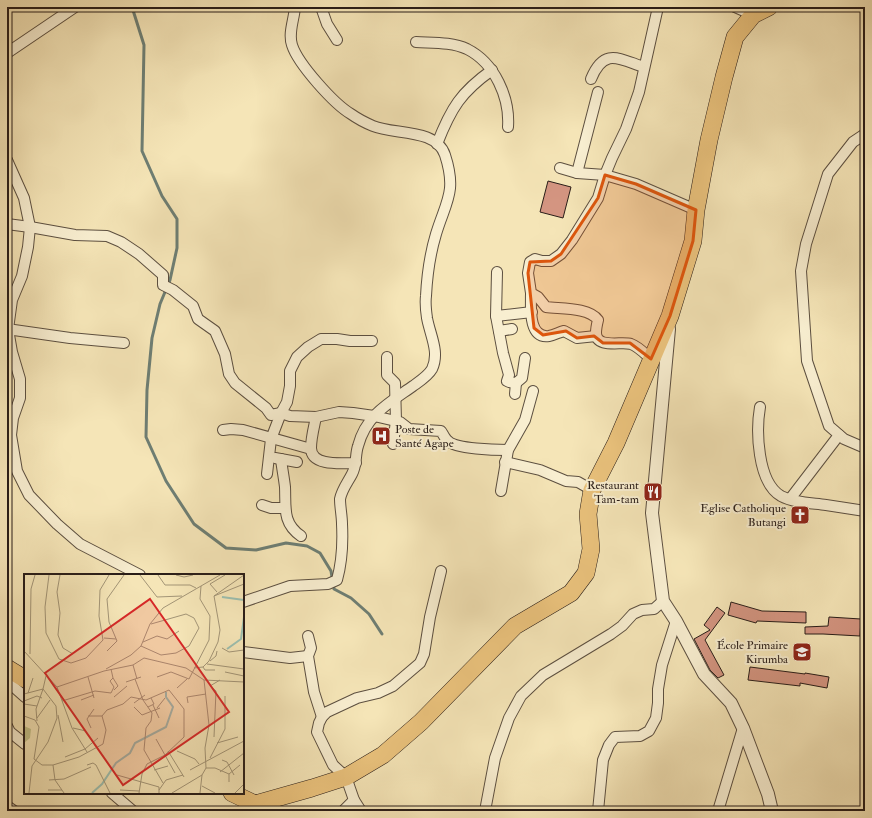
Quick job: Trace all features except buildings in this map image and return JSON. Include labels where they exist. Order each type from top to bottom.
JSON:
[{"type":"highway","points":[[234,794],[254,807],[346,777],[383,755],[421,722],[515,626],[571,593],[586,573],[591,549],[588,514],[592,490],[616,443],[670,316],[693,241],[696,210],[710,140],[724,77],[735,37],[753,15],[769,7]]},
{"type":"highway","points":[[7,668],[24,678]]},
{"type":"street","points":[[7,53],[75,7]]},
{"type":"street","points":[[244,602],[290,586],[332,582],[342,551],[343,536],[340,499],[356,463],[358,447],[363,432],[374,416],[386,403],[396,398],[423,379],[431,371],[435,361],[435,349],[427,318],[426,298],[430,258],[450,190],[450,175],[444,153],[438,144],[426,137],[374,126],[350,114],[314,78],[297,56],[291,44],[290,31],[295,7]]},
{"type":"street","points":[[321,7],[337,40]]},
{"type":"street","points":[[596,336],[577,338],[564,331],[548,336],[538,334],[534,328],[532,312],[528,273],[530,262],[535,259],[542,261],[551,260],[561,254],[572,240],[598,198],[605,175],[626,129],[639,92],[658,7]]},
{"type":"street","points":[[736,7],[753,15]]},
{"type":"street","points":[[416,42],[447,44],[467,49],[478,56],[492,70],[502,88],[509,116],[508,127]]},
{"type":"street","points":[[591,79],[595,69],[607,58],[615,57],[644,68]]},
{"type":"street","points":[[438,144],[447,120],[462,95],[479,79],[492,70]]},
{"type":"street","points":[[577,173],[598,92]]},
{"type":"street","points":[[865,134],[852,142],[828,174],[806,244],[801,271],[808,361],[829,426],[844,439],[865,448]]},
{"type":"street","points":[[7,160],[24,198],[30,227],[28,247],[22,276],[12,300],[7,329],[10,357],[20,379],[20,398],[13,418],[11,435],[17,470],[29,495],[57,524],[80,544],[138,574]]},
{"type":"street","points":[[560,168],[577,173],[605,175],[636,184],[696,210]]},
{"type":"street","points":[[7,224],[75,235],[107,236],[121,242],[139,254],[162,275],[163,285],[173,290],[193,306],[198,318],[216,331],[226,354],[229,374],[235,383],[266,408],[271,415],[281,413],[290,416],[316,417],[339,412],[374,416],[400,422],[409,429],[441,430],[447,441],[453,445],[481,449],[508,450]]},
{"type":"street","points":[[497,272],[496,316],[509,375],[507,381],[516,383],[520,381],[523,374],[525,358]]},
{"type":"street","points":[[531,293],[541,300],[546,307],[561,307],[585,312],[596,317],[598,320],[596,336],[603,343],[630,344],[639,348],[651,359]]},
{"type":"street","points":[[496,316],[532,312]]},
{"type":"street","points":[[670,316],[652,513],[663,601],[676,621],[704,674],[731,703],[743,728],[768,794],[772,811]]},
{"type":"street","points":[[7,329],[124,344]]},
{"type":"street","points":[[499,331],[512,329]]},
{"type":"street","points":[[267,474],[271,439],[289,395],[290,371],[297,357],[308,347],[322,339],[337,339],[350,342],[372,341]]},
{"type":"street","points":[[387,356],[386,372],[395,383],[396,421],[393,444]]},
{"type":"street","points":[[516,383],[516,394]]},
{"type":"street","points":[[501,491],[508,450],[525,420],[533,391]]},
{"type":"street","points":[[760,407],[758,423],[760,458],[767,479],[775,492],[796,502],[865,512]]},
{"type":"street","points":[[316,417],[311,449],[315,458],[323,462],[337,464],[356,463]]},
{"type":"street","points":[[223,430],[242,430],[311,449]]},
{"type":"street","points":[[790,499],[839,434]]},
{"type":"street","points":[[269,456],[297,462]]},
{"type":"street","points":[[281,459],[285,486],[284,508],[286,517],[293,530],[301,536]]},
{"type":"street","points":[[505,462],[540,470],[566,481],[578,482],[592,490]]},
{"type":"street","points":[[262,504],[271,508],[284,508]]},
{"type":"street","points":[[361,811],[354,800],[346,777],[333,766],[317,732],[318,723],[327,712],[357,698],[378,693],[394,686],[420,663],[424,654],[430,617],[441,571]]},
{"type":"street","points":[[485,811],[495,758],[509,718],[521,696],[543,675],[611,634],[622,626],[633,614],[642,610],[654,609],[663,601]]},
{"type":"street","points":[[598,811],[603,760],[609,745],[615,737],[640,736],[649,731],[656,718],[658,689],[662,664],[676,621]]},
{"type":"street","points":[[308,636],[311,648],[308,656],[314,692],[322,717]]},
{"type":"street","points":[[244,652],[290,658],[308,656]]},
{"type":"street","points":[[7,681],[24,696]]},
{"type":"street","points":[[7,726],[10,732],[24,743]]},
{"type":"street","points":[[718,811],[743,728]]},
{"type":"street","points":[[113,794],[133,811]]},
{"type":"street","points":[[343,811],[354,800]]},
{"type":"street","points":[[7,806],[14,811]]},
{"type":"highlighted area","points":[[605,175],[636,184],[696,210],[693,241],[670,316],[651,359],[630,343],[603,343],[594,336],[577,338],[566,331],[543,335],[534,328],[528,273],[530,262],[551,261],[561,254],[598,198]]},
{"type":"waterway","points":[[132,7],[144,45],[142,151],[162,196],[177,219],[177,248],[170,280],[160,304],[152,338],[147,390],[146,437],[166,481],[194,524],[226,548],[256,550],[286,543],[307,546],[320,553],[331,571],[334,589],[351,598],[369,614],[382,634]]},
{"type":"place","name":"Poste de Santé Agape","points":[[381,436]]},
{"type":"place","name":"Restaurant Tam-tam","points":[[653,492]]},
{"type":"place","name":"Eglise Catholique Butangi","points":[[800,515]]},
{"type":"place","name":"École Primaire Kirumba","points":[[802,652]]}]
